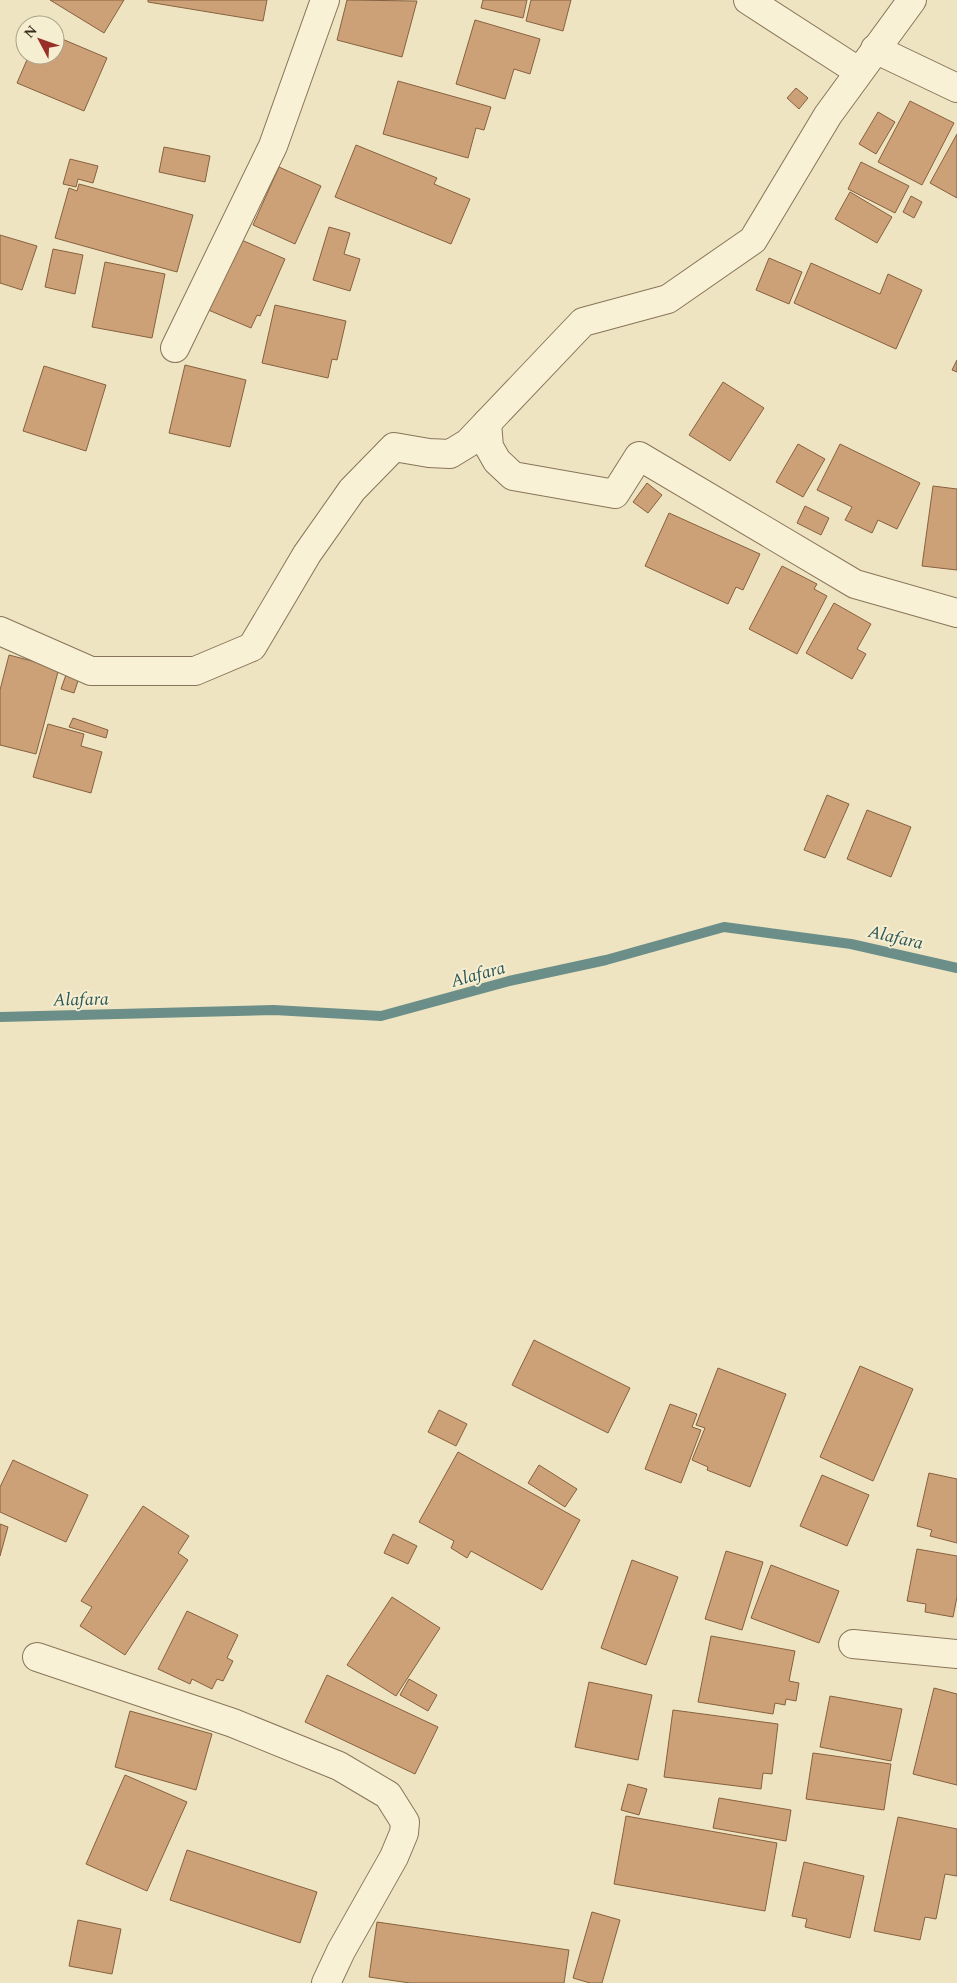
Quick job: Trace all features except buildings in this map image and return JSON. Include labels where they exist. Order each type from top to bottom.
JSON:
[{"type":"street","points":[[174,348],[273,146],[325,0]]},
{"type":"street","points":[[748,0],[858,71]]},
{"type":"street","points":[[0,631],[91,671],[195,671],[252,647],[307,554],[352,490],[394,447],[429,453],[450,454],[468,443],[582,322],[668,299],[753,240],[828,115],[858,71],[912,0]]},
{"type":"street","points":[[875,49],[957,88]]},
{"type":"street","points":[[487,423],[489,447],[496,461],[513,476],[615,494],[639,456],[855,584],[957,613]]},
{"type":"street","points":[[853,1644],[957,1654]]},
{"type":"street","points":[[37,1658],[233,1723],[339,1766],[388,1795],[405,1822],[404,1833],[394,1857],[341,1951],[326,1983]]},
{"type":"waterway","name":"Alafara","points":[[0,1017],[274,1010],[381,1016],[509,981],[606,960],[724,927],[851,944],[957,968]]}]
